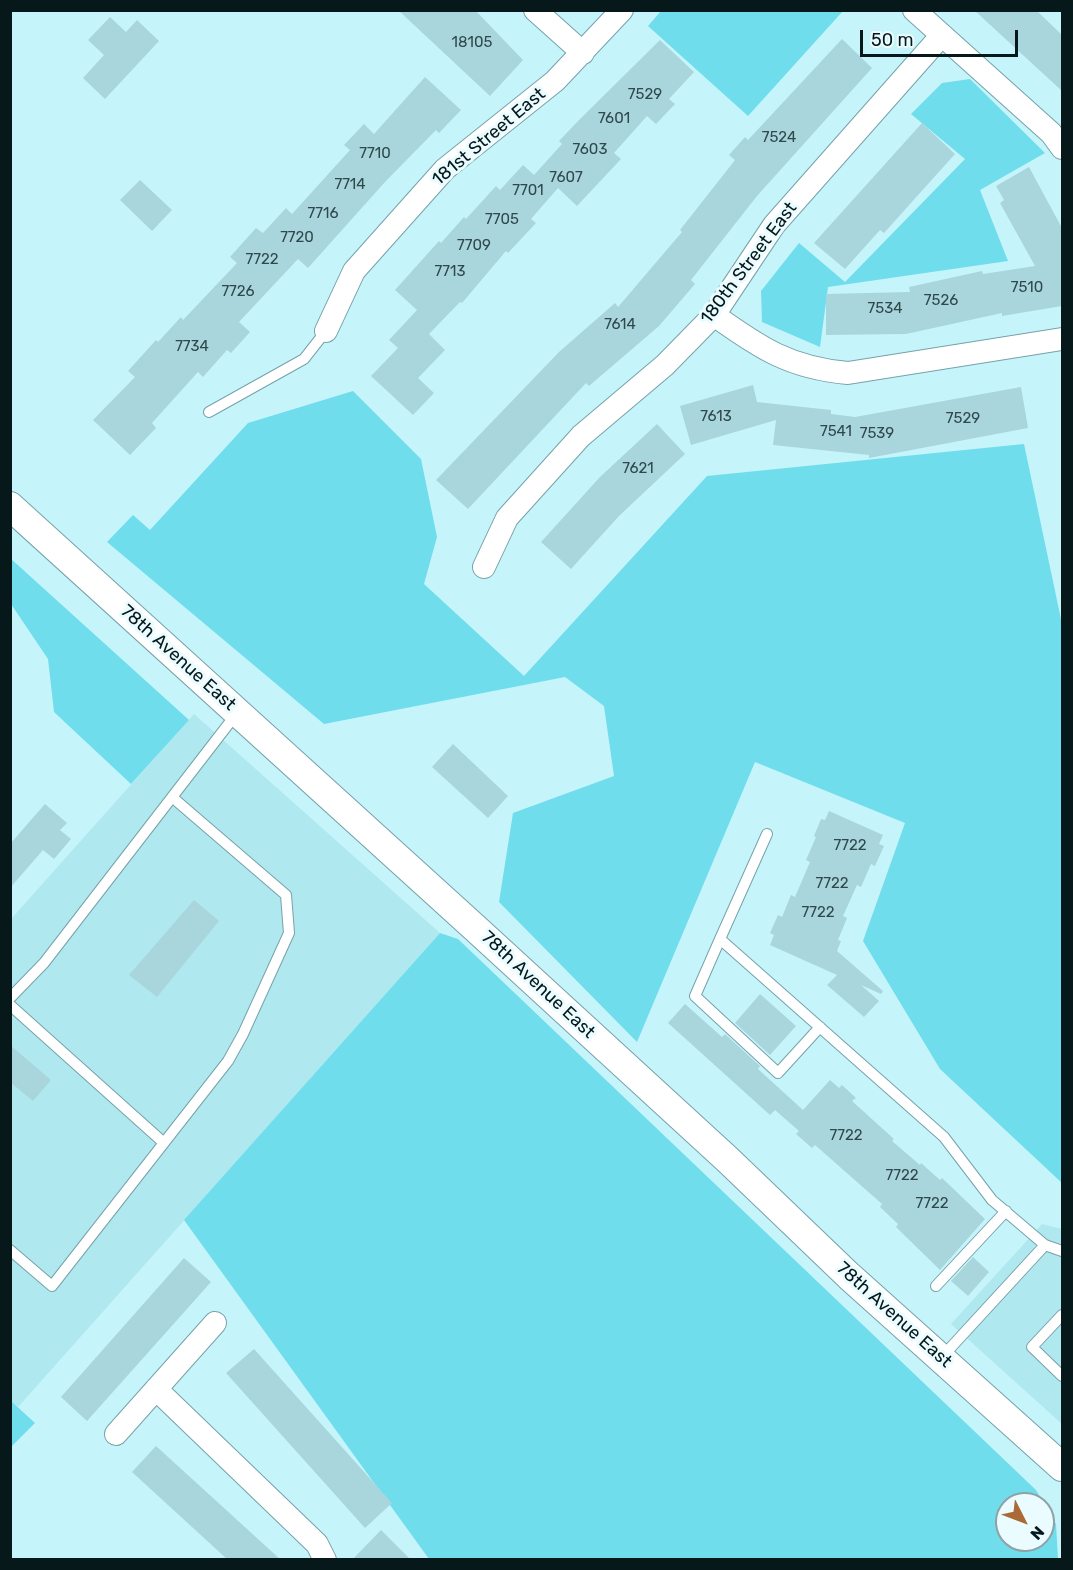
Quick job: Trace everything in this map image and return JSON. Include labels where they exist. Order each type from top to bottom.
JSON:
[{"type":"street","points":[[536,10],[583,54]]},
{"type":"street","name":"181st Street East","points":[[326,331],[354,271],[445,170],[555,81],[583,54],[622,10]]},
{"type":"street","points":[[914,10],[1052,133],[1062,148]]},
{"type":"street","name":"180th Street East","points":[[484,567],[507,518],[581,436],[665,365],[714,315],[774,225],[942,35]]},
{"type":"street","points":[[714,315],[753,343],[783,359],[817,370],[848,373],[1062,339]]},
{"type":"street","name":"78th Avenue East","points":[[10,506],[518,967],[1062,1467]]},
{"type":"street","points":[[116,1434],[215,1323]]},
{"type":"street","points":[[156,1389],[317,1545],[325,1560]]},
{"type":"lane","points":[[209,412],[304,359],[326,331]]},
{"type":"lane","points":[[10,998],[44,963],[237,712]]},
{"type":"lane","points":[[10,1250],[52,1286],[228,1061],[243,1034],[289,933],[286,895],[172,797]]},
{"type":"lane","points":[[767,834],[695,996],[777,1073],[820,1027]]},
{"type":"lane","points":[[720,939],[944,1137],[988,1195],[1045,1245],[1062,1251]]},
{"type":"lane","points":[[10,1005],[164,1143]]},
{"type":"lane","points":[[936,1286],[1006,1211]]},
{"type":"lane","points":[[941,1358],[1045,1245]]},
{"type":"lane","points":[[1062,1315],[1032,1347],[1062,1376]]},
{"type":"lane","points":[[1054,1324],[1062,1332]]},
{"type":"shaded area","points":[[661,11],[843,11],[748,116],[648,26]]},
{"type":"shaded area","points":[[970,79],[1045,153],[980,190],[1008,261],[828,287],[820,347],[762,322],[761,291],[799,243],[845,282],[965,159],[911,114],[942,83]]},
{"type":"shaded area","points":[[353,391],[421,459],[437,537],[424,584],[524,676],[707,476],[1024,444],[1062,624],[1062,1183],[940,1069],[863,941],[905,823],[755,762],[637,1042],[499,902],[513,813],[614,776],[604,706],[565,677],[324,724],[107,542],[133,515],[150,530],[248,423]]},
{"type":"shaded area","points":[[10,558],[189,720],[131,784],[54,712],[48,659],[11,604]]},
{"type":"shaded area","points":[[194,714],[440,933],[18,1407],[11,1401],[11,919]]},
{"type":"shaded area","points":[[440,933],[458,939],[1036,1490],[1037,1492],[995,1492],[995,1552],[1055,1552],[1055,1522],[1058,1559],[429,1559],[184,1220]]},
{"type":"shaded area","points":[[1042,1224],[1062,1229],[1062,1424],[951,1324]]},
{"type":"shaded area","points":[[11,1401],[35,1423],[11,1447]]},
{"type":"building","points":[[398,10],[475,10],[523,60],[490,96]]},
{"type":"building","points":[[974,10],[1036,10],[1062,35],[1062,91]]},
{"type":"building","points":[[110,17],[126,32],[137,20],[159,41],[105,99],[83,78],[104,55],[88,40]]},
{"type":"building","points":[[842,39],[872,68],[757,196],[691,280],[695,284],[659,326],[589,386],[586,383],[468,509],[436,480],[559,352],[615,303],[618,307],[682,232],[680,230],[735,160],[729,155],[745,137],[748,140]]},
{"type":"building","points":[[660,40],[694,72],[669,99],[675,104],[656,124],[647,116],[614,153],[621,159],[577,206],[558,188],[531,219],[536,223],[508,253],[506,251],[462,303],[460,302],[429,334],[445,350],[418,378],[434,393],[413,415],[371,376],[398,348],[389,340],[417,310],[395,290],[439,241],[441,243],[464,217],[466,219],[496,186],[500,190],[523,165],[534,175],[562,144],[559,141]]},
{"type":"building","points":[[425,77],[461,110],[439,133],[436,130],[385,182],[308,268],[298,259],[239,322],[250,332],[231,353],[227,350],[203,377],[198,372],[152,423],[156,428],[130,455],[93,420],[135,377],[128,371],[156,340],[158,342],[181,317],[183,320],[237,263],[230,257],[256,228],[263,233],[286,208],[292,214],[350,150],[344,145],[364,124],[374,134]]},
{"type":"building","points":[[922,123],[955,154],[884,233],[880,230],[845,269],[814,243]]},
{"type":"building","points":[[1029,167],[1062,228],[1062,306],[1002,316],[1002,313],[906,334],[826,335],[826,294],[910,292],[909,287],[982,271],[983,274],[1035,266],[1000,203],[1004,200],[996,186]]},
{"type":"building","points":[[140,180],[172,210],[152,231],[120,200]]},
{"type":"building","points":[[753,385],[757,402],[831,410],[831,414],[855,417],[1021,387],[1028,428],[869,458],[869,455],[773,445],[776,420],[691,445],[680,406]]},
{"type":"building","points":[[657,424],[685,454],[619,516],[571,569],[541,542],[600,477]]},
{"type":"building","points":[[453,744],[508,796],[488,818],[432,767]]},
{"type":"building","points":[[45,804],[67,823],[60,830],[71,839],[54,859],[43,850],[10,888],[10,844]]},
{"type":"building","points":[[829,811],[883,835],[879,844],[884,846],[875,866],[871,864],[861,887],[857,885],[843,916],[847,918],[838,940],[841,941],[837,951],[883,991],[881,994],[861,985],[879,1001],[864,1017],[827,985],[837,975],[770,945],[774,935],[770,933],[778,915],[782,917],[791,895],[795,897],[810,862],[806,860],[816,837],[814,836],[821,819],[825,820]]},
{"type":"building","points":[[194,900],[219,921],[157,997],[129,975]]},
{"type":"building","points":[[760,994],[796,1026],[770,1055],[735,1023]]},
{"type":"building","points":[[685,1004],[722,1037],[725,1034],[760,1066],[758,1069],[803,1110],[830,1080],[839,1088],[842,1085],[856,1098],[852,1101],[894,1139],[892,1141],[940,1180],[942,1178],[985,1219],[940,1270],[896,1227],[898,1224],[880,1207],[882,1204],[815,1145],[812,1148],[796,1134],[799,1131],[775,1110],[770,1115],[668,1023]]},
{"type":"building","points":[[10,1045],[51,1080],[33,1101],[10,1082]]},
{"type":"building","points":[[973,1257],[989,1272],[968,1296],[951,1281]]},
{"type":"building","points":[[184,1258],[211,1282],[87,1421],[61,1397]]},
{"type":"building","points":[[254,1349],[392,1503],[365,1528],[226,1373]]},
{"type":"building","points":[[156,1446],[281,1560],[228,1560],[132,1472]]},
{"type":"building","points":[[381,1530],[411,1560],[352,1560]]}]
